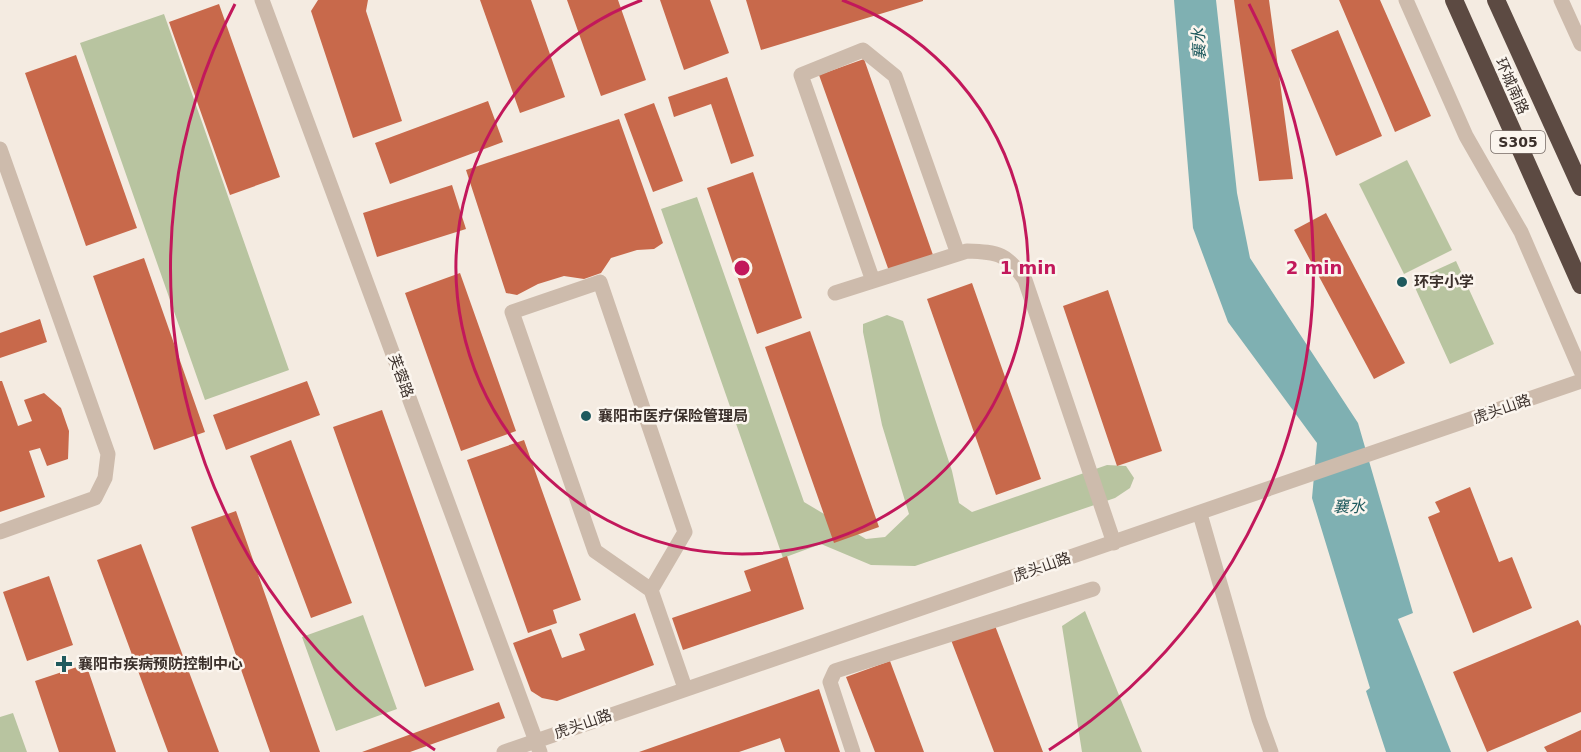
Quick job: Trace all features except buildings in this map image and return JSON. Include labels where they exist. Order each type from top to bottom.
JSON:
[{"type":"highway","name":"环城南路","points":[[1454,0],[1581,285]]},
{"type":"highway","name":"环城南路","points":[[1496,0],[1581,187]]},
{"type":"street","name":"芙蓉路","points":[[262,0],[538,746]]},
{"type":"street","points":[[1406,0],[1466,136],[1521,232],[1581,371]]},
{"type":"street","points":[[1561,0],[1581,44]]},
{"type":"street","points":[[873,281],[801,75],[863,50],[895,75],[958,254]]},
{"type":"street","points":[[0,148],[108,454],[105,478],[95,498],[0,532]]},
{"type":"street","points":[[835,293],[958,254],[989,251],[1011,260],[1025,280],[1114,543]]},
{"type":"street","points":[[651,590],[685,532],[600,282],[512,312],[595,551],[651,590],[685,688]]},
{"type":"street","name":"虎头山路","points":[[504,752],[538,746],[685,688],[1200,514],[1581,381]]},
{"type":"street","points":[[1200,514],[1259,719],[1271,752]]},
{"type":"street","points":[[853,752],[830,682],[835,671],[1093,589]]},
{"type":"green space","points":[[164,14],[289,370],[205,400],[80,43]]},
{"type":"green space","points":[[1407,160],[1452,250],[1404,274],[1359,184]]},
{"type":"green space","points":[[697,197],[804,502],[866,539],[885,537],[909,514],[882,425],[863,332],[863,324],[887,315],[903,321],[952,471],[959,503],[972,512],[1107,465],[1126,466],[1134,478],[1130,488],[1115,498],[915,566],[871,565],[821,544],[783,558],[661,209]]},
{"type":"green space","points":[[1456,261],[1494,344],[1450,364],[1412,281]]},
{"type":"green space","points":[[1085,611],[1142,752],[1082,752],[1062,626]]},
{"type":"green space","points":[[363,615],[397,709],[336,731],[302,637]]},
{"type":"green space","points":[[13,713],[27,752],[0,752],[0,717]]},
{"type":"water","name":"襄水","points":[[1174,0],[1216,0],[1237,193],[1250,258],[1358,423],[1413,613],[1398,619],[1451,752],[1386,752],[1366,691],[1370,688],[1312,498],[1317,443],[1228,322],[1193,228]]},
{"type":"place","name":"环宇小学","points":[[1402,282]]},
{"type":"place","name":"襄阳市医疗保险管理局","points":[[586,416]]},
{"type":"place","name":"襄阳市疾病预防控制中心","points":[[64,664]]}]
